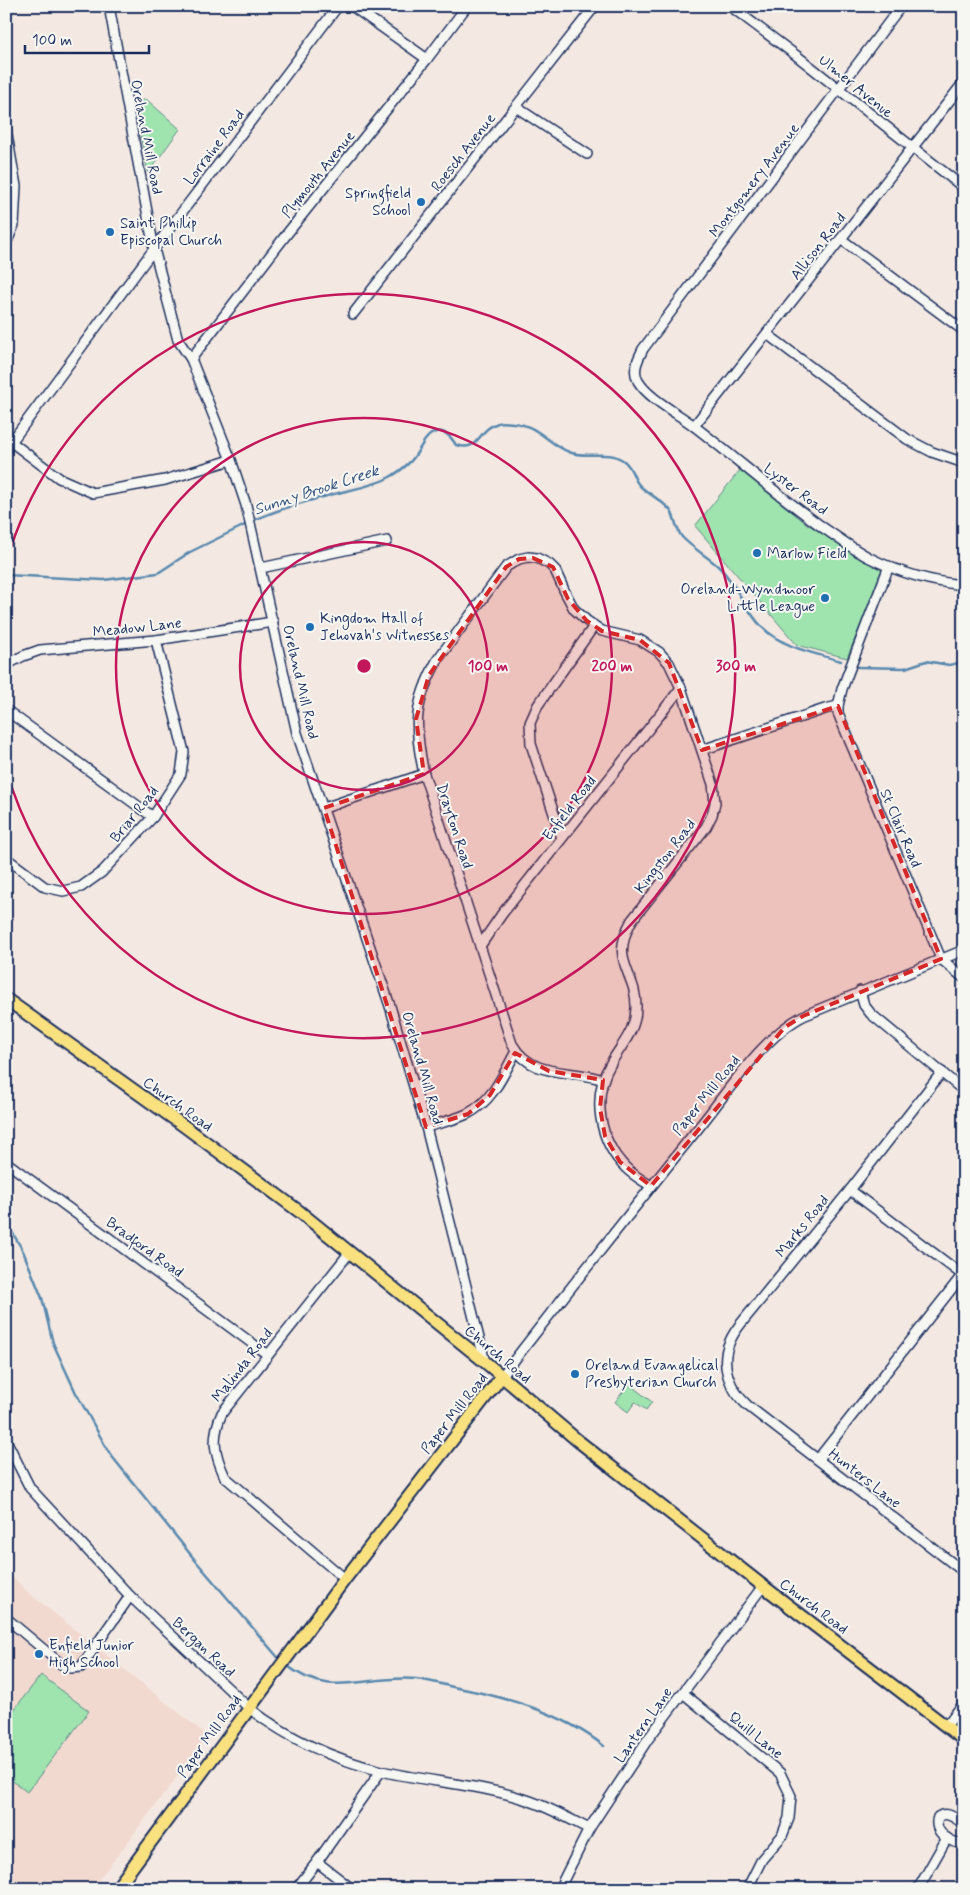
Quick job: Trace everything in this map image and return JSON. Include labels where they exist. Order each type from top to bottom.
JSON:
[{"type":"main road","name":"Church Road","points":[[6,999],[300,1212],[485,1362],[577,1440],[964,1740]]},
{"type":"main road","name":"Paper Mill Road","points":[[116,1889],[345,1580],[502,1376]]},
{"type":"street","name":"Oreland Mill Road","points":[[109,6],[154,249],[178,340],[191,359],[231,460],[249,517],[297,733],[390,1006],[426,1128],[485,1362]]},
{"type":"street","name":"Lorraine Road","points":[[8,443],[338,6]]},
{"type":"street","points":[[352,6],[427,59]]},
{"type":"street","name":"Plymouth Avenue","points":[[191,359],[286,235],[467,6]]},
{"type":"street","name":"Roesch Avenue","points":[[353,314],[595,6]]},
{"type":"street","name":"Ulmer Avenue","points":[[730,6],[964,188]]},
{"type":"street","name":"Montgomery Avenue","points":[[635,374],[643,349],[901,6]]},
{"type":"street","name":"Allison Road","points":[[694,426],[964,82]]},
{"type":"street","points":[[516,107],[587,154]]},
{"type":"street","points":[[6,129],[16,186],[14,225],[6,244]]},
{"type":"street","points":[[841,239],[964,332]]},
{"type":"street","points":[[768,334],[907,439],[939,455],[964,463]]},
{"type":"street","name":"Lyster Road","points":[[635,374],[649,393],[813,520],[851,547],[889,566],[917,576],[964,586]]},
{"type":"street","points":[[8,443],[59,478],[93,493],[165,480],[231,460]]},
{"type":"street","points":[[261,568],[387,541]]},
{"type":"street","name":"Drayton Road","points":[[516,1051],[508,1033],[424,774],[416,719],[420,699],[429,675],[438,659],[506,567],[524,558],[537,558]]},
{"type":"street","name":"Kingston Road","points":[[537,558],[553,567],[574,609],[594,626],[609,633],[640,640],[669,662],[681,688],[715,791],[712,815],[706,826],[632,920],[622,943],[624,966],[634,993],[636,1014],[632,1031],[610,1064],[603,1080],[600,1108],[605,1136],[611,1149],[624,1166],[651,1186]]},
{"type":"street","points":[[702,750],[838,706],[842,689],[889,566]]},
{"type":"street","name":"Meadow Lane","points":[[6,665],[40,650],[156,640],[273,622]]},
{"type":"street","points":[[562,838],[531,744],[530,723],[538,705],[594,626]]},
{"type":"street","name":"Briar Road","points":[[6,858],[45,887],[63,891],[81,887],[102,872],[153,817],[182,774],[184,752],[156,640]]},
{"type":"street","name":"Enfield Road","points":[[480,946],[502,914],[681,688]]},
{"type":"street","name":"St Clair Road","points":[[838,706],[841,721],[941,959]]},
{"type":"street","points":[[6,710],[153,817]]},
{"type":"street","points":[[324,808],[424,774]]},
{"type":"street","name":"Paper Mill Road","points":[[502,1376],[651,1186],[775,1036],[785,1027],[803,1016],[860,991],[964,950]]},
{"type":"street","points":[[941,959],[964,978]]},
{"type":"street","points":[[860,991],[864,1005],[871,1014],[964,1091]]},
{"type":"street","points":[[426,1128],[463,1116],[479,1106],[496,1087],[516,1051],[529,1062],[549,1071],[588,1075],[603,1080]]},
{"type":"street","name":"Marks Road","points":[[748,1406],[737,1396],[730,1383],[726,1364],[730,1341],[743,1321],[850,1190],[942,1072]]},
{"type":"street","name":"Bradford Road","points":[[6,1162],[268,1355]]},
{"type":"street","points":[[818,1459],[963,1274],[850,1190]]},
{"type":"street","name":"Malinda Road","points":[[345,1580],[226,1477],[216,1456],[216,1426],[222,1413],[350,1252]]},
{"type":"street","name":"Hunters Lane","points":[[748,1406],[964,1572]]},
{"type":"street","name":"Bergan Road","points":[[6,1440],[30,1488],[130,1596],[249,1708],[271,1726],[288,1736],[344,1760],[381,1771],[509,1794],[539,1804],[589,1829]]},
{"type":"street","name":"Lantern Lane","points":[[559,1889],[589,1829],[648,1739],[763,1586]]},
{"type":"street","points":[[6,1618],[62,1664],[71,1668],[81,1667],[130,1596]]},
{"type":"street","name":"Quill Lane","points":[[683,1693],[780,1773],[791,1796],[789,1818],[782,1836],[762,1859],[747,1889]]},
{"type":"street","points":[[946,1726],[964,1703]]},
{"type":"street","points":[[296,1889],[381,1771]]},
{"type":"street","points":[[964,1824],[946,1814],[940,1815],[936,1820],[937,1828],[947,1838],[958,1843],[964,1842]]},
{"type":"street","points":[[918,1889],[947,1838]]},
{"type":"street","points":[[317,1862],[352,1889]]},
{"type":"highlighted area","points":[[533,558],[553,567],[568,599],[587,621],[602,631],[640,640],[669,663],[702,750],[838,706],[941,959],[803,1016],[785,1027],[651,1186],[620,1162],[605,1136],[600,1108],[603,1080],[549,1071],[515,1053],[490,1095],[468,1114],[426,1127],[324,808],[424,774],[416,719],[429,675],[506,567],[519,559]]},
{"type":"shaded area","points":[[6,1570],[29,1593],[208,1736],[92,1889],[6,1889]]},
{"type":"green space","points":[[146,99],[180,129],[148,173],[134,103]]},
{"type":"green space","name":"Marlow Field","points":[[740,470],[807,524],[884,569],[847,658],[797,645],[695,526]]},
{"type":"green space","points":[[629,1384],[652,1402],[646,1410],[635,1402],[628,1412],[615,1402]]},
{"type":"green space","points":[[41,1675],[89,1711],[27,1792],[6,1776],[6,1720]]},
{"type":"waterway","name":"Sunny Brook Creek","points":[[252,521],[274,512],[385,480],[409,463],[426,439],[435,432],[447,434],[456,445],[464,447],[470,446],[486,430],[498,423],[522,424],[569,452],[582,455],[618,457],[624,461],[640,486],[670,509],[682,537],[716,564],[726,575],[762,627],[789,645],[841,661]]},
{"type":"waterway","name":"Sunny Brook Creek","points":[[6,575],[104,580],[158,573],[190,552],[247,524]]},
{"type":"waterway","name":"Sunny Brook Creek","points":[[858,667],[905,668],[926,661],[949,665],[959,663],[964,659]]},
{"type":"waterway","points":[[6,1221],[23,1251],[42,1298],[53,1343],[76,1393],[110,1454],[195,1560],[281,1661]]},
{"type":"waterway","points":[[285,1664],[301,1675],[333,1684],[398,1678],[416,1679],[513,1701],[532,1707],[570,1724],[604,1746]]},
{"type":"place","name":"Springfield School","points":[[421,202]]},
{"type":"place","name":"Saint Phillip Episcopal Church","points":[[110,232]]},
{"type":"place","name":"Marlow Field","points":[[757,553]]},
{"type":"place","name":"Oreland-Wyndmoor Little League","points":[[825,598]]},
{"type":"place","name":"Kingdom Hall of Jehovah's Witnesses","points":[[310,627]]},
{"type":"place","name":"Oreland Evangelical Presbyterian Church","points":[[575,1374]]},
{"type":"place","name":"Enfield Junior High School","points":[[39,1654]]}]
